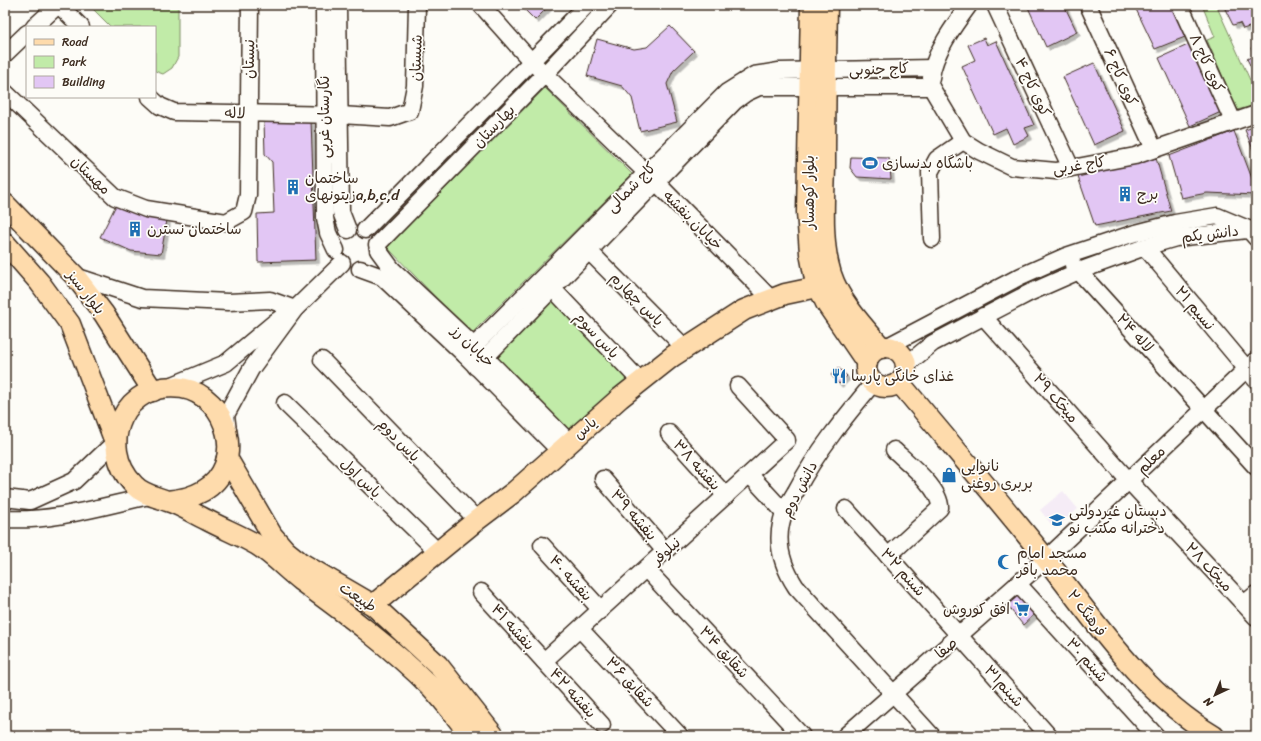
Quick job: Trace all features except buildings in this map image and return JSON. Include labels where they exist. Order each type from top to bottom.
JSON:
[{"type":"main road","name":"بلوار کوهسار","points":[[811,5],[818,80],[826,251],[831,274],[840,295],[859,321],[884,347]]},
{"type":"main road","name":"بلوار کوهسار","points":[[827,5],[818,80],[807,212],[810,253],[815,279],[826,303],[867,363]]},
{"type":"main road","name":"بلوار سبز","points":[[5,204],[75,276],[159,389]]},
{"type":"main road","name":"بلوار سبز","points":[[5,243],[40,283],[70,324],[115,442]]},
{"type":"main road","name":"یاس","points":[[374,605],[477,520],[514,492],[564,446],[641,382],[685,348],[744,310],[771,300],[818,287]]},
{"type":"main road","points":[[884,347],[897,351],[904,360],[903,373],[895,385],[884,387],[874,382],[868,373],[867,363],[872,353],[884,347]]},
{"type":"main road","name":"فرهنگ ۲","points":[[903,373],[1111,645],[1149,687],[1194,724],[1214,736]]},
{"type":"main road","points":[[183,388],[199,394],[213,405],[223,420],[228,436],[227,458],[219,476],[205,490],[187,499],[159,498],[135,487],[124,474],[117,459],[115,442],[118,425],[126,410],[138,398],[159,389],[183,388]]},
{"type":"main road","name":"طبیعت","points":[[227,458],[272,535],[286,551],[301,562],[374,605],[438,665],[494,736]]},
{"type":"main road","name":"طبیعت","points":[[159,498],[258,546],[362,627],[425,682],[471,736]]},
{"type":"street","points":[[35,26],[58,5],[80,26]]},
{"type":"street","name":"نیستان","points":[[244,212],[248,195],[250,5]]},
{"type":"street","name":"نگارستان غربی","points":[[324,5],[341,212],[348,230]]},
{"type":"street","name":"نگارستان غربی","points":[[338,5],[325,218],[328,233],[339,257]]},
{"type":"street","name":"شبستان","points":[[410,111],[415,86],[417,5]]},
{"type":"street","name":"خیابان بنفشه","points":[[481,5],[531,61],[651,177],[771,300]]},
{"type":"street","name":"بهارستان","points":[[365,230],[587,5]]},
{"type":"street","name":"بهارستان","points":[[377,247],[610,5]]},
{"type":"street","points":[[931,87],[932,68],[956,22],[969,5]]},
{"type":"street","name":"کوی کاج ۴","points":[[995,5],[1071,168]]},
{"type":"street","name":"کوی کاج ۶","points":[[1088,5],[1154,149]]},
{"type":"street","name":"کوی کاج ۸","points":[[1180,5],[1233,121]]},
{"type":"street","points":[[5,54],[26,34]]},
{"type":"street","name":"کاج جنوبی","points":[[818,80],[932,68]]},
{"type":"street","name":"کاج شمالی","points":[[481,362],[589,251],[651,177],[727,92],[754,75],[779,71],[818,80]]},
{"type":"street","name":"کاج جنوبی","points":[[818,80],[931,87]]},
{"type":"street","name":"کاج غربی","points":[[931,87],[963,141],[979,152],[1012,167],[1056,171],[1135,156],[1256,114]]},
{"type":"street","name":"مهستان","points":[[5,92],[115,197],[146,209],[226,222],[244,212]]},
{"type":"street","name":"لاله","points":[[151,98],[160,106],[174,112],[332,115],[390,118],[410,111]]},
{"type":"street","points":[[932,239],[930,172],[937,159],[963,141]]},
{"type":"street","name":"کاج شمالی","points":[[469,350],[651,177]]},
{"type":"street","name":"دانش یکم","points":[[884,347],[1021,276],[1066,256],[1132,234],[1174,222],[1217,216],[1254,232]]},
{"type":"street","points":[[228,436],[226,415],[238,392],[251,369],[295,309],[339,257],[340,237],[348,230],[358,228],[371,233],[377,247],[376,258],[372,263],[360,269],[347,267],[339,257]]},
{"type":"street","name":"دانش یکم","points":[[903,373],[932,343],[1029,293],[1079,271],[1145,247],[1176,238],[1254,232]]},
{"type":"street","name":"خیابان رز","points":[[377,247],[392,269],[469,350],[564,446]]},
{"type":"street","name":"نسیم ۲۱","points":[[1145,247],[1253,370]]},
{"type":"street","name":"یاس چهارم","points":[[589,251],[685,348]]},
{"type":"street","name":"لاله ۲۴","points":[[1066,256],[1256,467]]},
{"type":"street","name":"خیابان رز","points":[[360,269],[382,277],[469,350]]},
{"type":"street","points":[[75,276],[142,298],[228,302],[270,300],[295,309]]},
{"type":"street","name":"یاس سوم","points":[[553,289],[641,382]]},
{"type":"street","points":[[159,389],[179,384],[226,363],[275,322],[295,309]]},
{"type":"street","name":"میخک ۲۹","points":[[983,316],[1129,481]]},
{"type":"street","name":"یاس دوم","points":[[322,360],[477,520]]},
{"type":"street","name":"معلم","points":[[1046,559],[1204,409],[1253,370]]},
{"type":"street","name":"دانش دوم","points":[[874,382],[836,427],[809,466],[784,512],[779,541],[781,557],[787,573],[796,587],[932,736]]},
{"type":"street","name":"نیلوفر","points":[[544,661],[787,440],[738,386]]},
{"type":"street","name":"یاس اول","points":[[285,403],[438,552]]},
{"type":"street","name":"بنفشه ۳۸","points":[[669,433],[726,496]]},
{"type":"street","points":[[5,498],[30,501],[74,481],[115,442]]},
{"type":"street","points":[[888,556],[940,508],[940,500],[932,488],[894,450]]},
{"type":"street","points":[[750,475],[784,512]]},
{"type":"street","name":"بنفشه ۳۹","points":[[603,479],[665,551]]},
{"type":"street","name":"میخک ۲۸","points":[[1129,481],[1250,599],[1256,618]]},
{"type":"street","points":[[5,519],[49,518],[159,498]]},
{"type":"street","name":"شبنم ۳۲","points":[[846,509],[959,636]]},
{"type":"street","name":"بنفشه ۴۰","points":[[542,545],[600,610]]},
{"type":"street","name":"صفا","points":[[845,736],[1046,559]]},
{"type":"street","name":"شقایق ۳۴","points":[[646,569],[802,736]]},
{"type":"street","name":"شبنم ۳۰","points":[[1018,584],[1151,735]]},
{"type":"street","name":"بنفشه ۴۱","points":[[481,592],[544,661]]},
{"type":"street","name":"شقایق ۳۶","points":[[580,629],[680,736]]},
{"type":"street","name":"شبنم۳۱","points":[[959,636],[1049,736]]},
{"type":"street","name":"بنفشه ۴۲","points":[[544,661],[602,725]]},
{"type":"shaded area","name":"دبستان غیردولتی دخترانه مکتب نو","points":[[1063,491],[1078,509],[1055,529],[1040,510]]},
{"type":"green space","points":[[89,5],[178,5],[178,57],[172,68],[163,74],[156,71],[156,26],[110,26]]},
{"type":"green space","points":[[1202,5],[1218,5],[1217,7],[1250,80],[1256,84],[1256,105],[1237,110],[1207,40],[1215,37]]},
{"type":"green space","points":[[545,88],[632,174],[471,334],[387,247]]},
{"type":"green space","points":[[552,297],[627,379],[568,432],[497,359]]},
{"type":"place","name":"باشگاه بدنسازی","points":[[870,163]]},
{"type":"place","name":"ساختمان زیتونهایa,b,c,d","points":[[293,187]]},
{"type":"place","name":"برج","points":[[1125,194]]},
{"type":"place","name":"ساختمان نسترن","points":[[135,229]]},
{"type":"place","name":"غذای خانگی پارسا","points":[[839,376]]},
{"type":"place","name":"نانوایی بربری روغنی","points":[[949,475]]},
{"type":"place","name":"دبستان غیردولتی دخترانه مکتب نو","points":[[1057,520]]},
{"type":"place","name":"مسجد امام محمد باقر","points":[[1005,562]]},
{"type":"place","name":"افق کوروش","points":[[1022,609]]}]
